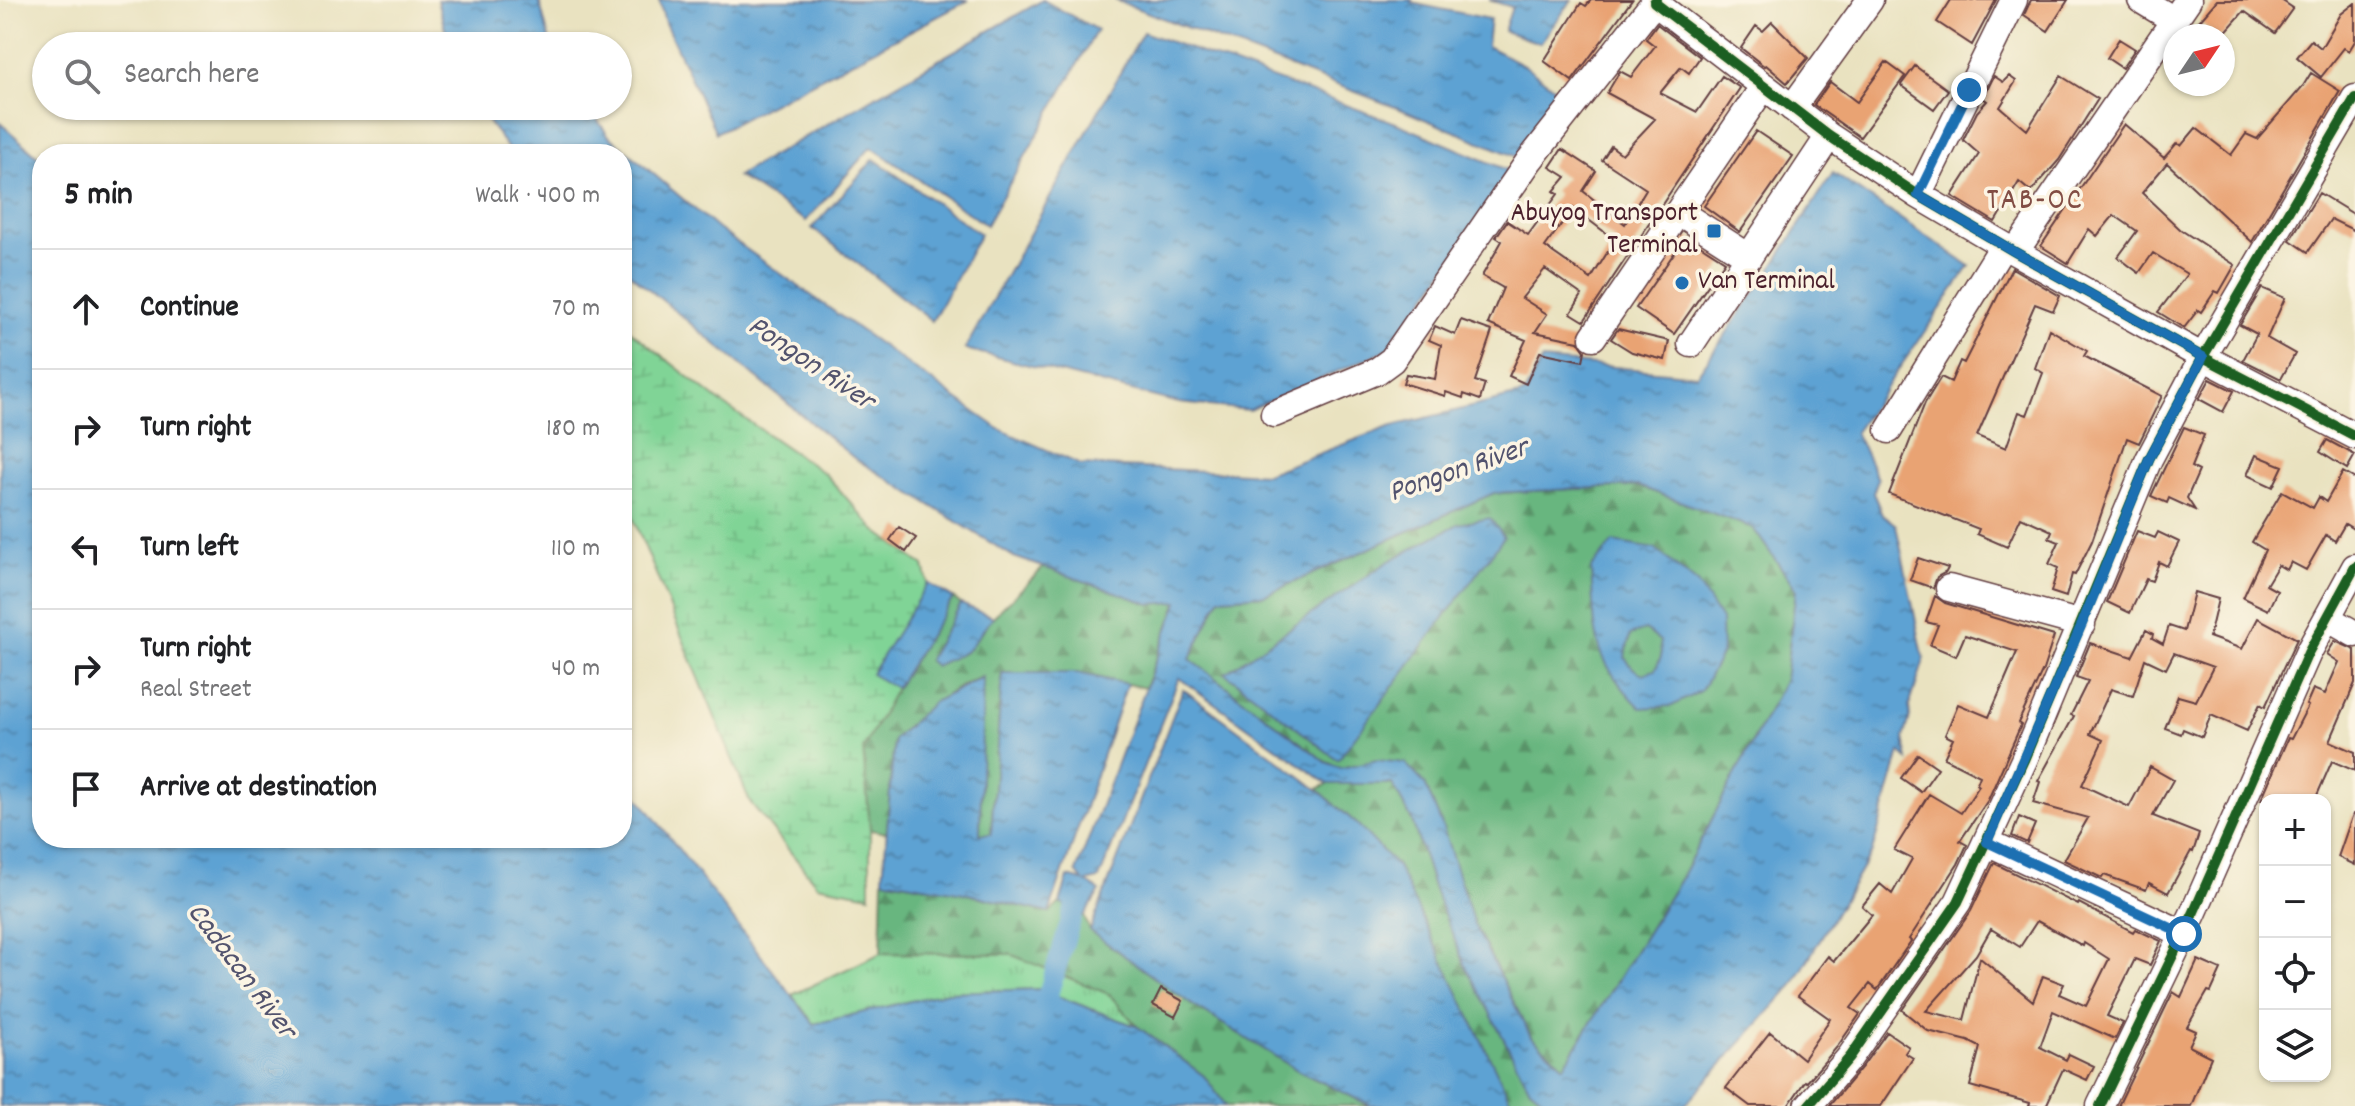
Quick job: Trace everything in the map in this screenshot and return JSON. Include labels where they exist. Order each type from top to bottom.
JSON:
[{"type":"street","points":[[1792,108],[1870,0]]},
{"type":"street","points":[[1918,195],[2014,0]]},
{"type":"street","points":[[1889,430],[2009,249],[2181,10],[2141,0]]},
{"type":"street","points":[[1274,414],[1377,371],[1392,360],[1529,161],[1655,1],[1829,136],[1918,195],[2203,357],[2355,436]]},
{"type":"street","points":[[1593,337],[1764,86]]},
{"type":"street","points":[[1808,1106],[1850,1057],[1949,914],[1987,842],[2082,624],[2149,459],[2203,357],[2355,98]]},
{"type":"street","points":[[1691,344],[1829,136]]},
{"type":"street","points":[[1679,212],[1749,257]]},
{"type":"street","points":[[2100,1106],[2184,934],[2308,653],[2355,567]]},
{"type":"street","points":[[1949,588],[2082,624]]},
{"type":"street","points":[[2327,618],[2355,634]]},
{"type":"street","points":[[1987,842],[2184,934]]},
{"type":"green space","points":[[632,332],[719,401],[825,474],[875,530],[924,566],[928,583],[872,674],[896,688],[863,749],[870,830],[870,895],[817,885],[750,802],[632,516]]},
{"type":"green space","points":[[1638,486],[1753,528],[1796,589],[1785,680],[1681,878],[1564,1066],[1531,1037],[1474,924],[1442,825],[1425,784],[1352,765],[1341,768],[1326,762],[1189,659],[1220,598],[1265,595],[1494,493]]},
{"type":"green space","points":[[1044,567],[1150,604],[1178,601],[1145,688],[1078,673],[1002,673],[991,834],[980,835],[982,677],[945,695],[894,739],[887,833],[870,830],[863,749],[896,688],[953,598],[961,604],[928,660],[967,651],[993,617]]},
{"type":"green space","points":[[1328,784],[1392,784],[1412,820],[1434,890],[1544,1099],[1533,1106],[1502,1106],[1511,1101],[1358,825],[1317,789]]},
{"type":"green space","points":[[883,879],[964,893],[1049,913],[1060,903],[1084,916],[1090,931],[1191,1004],[1299,1071],[1371,1106],[1226,1106],[1204,1076],[1138,1027],[1109,994],[1010,954],[881,953]]},
{"type":"green space","points":[[881,953],[1010,954],[1109,994],[1138,1027],[1039,989],[948,992],[814,1024],[792,995]]},
{"type":"water","points":[[437,0],[539,0],[547,32],[446,32]]},
{"type":"water","points":[[659,0],[969,0],[716,133],[665,23]]},
{"type":"water","points":[[1043,0],[1097,30],[986,225],[871,147],[806,221],[737,176]]},
{"type":"water","points":[[1115,0],[1412,0],[1411,3],[1490,19],[1487,46],[1524,65],[1565,96],[1522,159]]},
{"type":"water","points":[[1489,0],[1572,0],[1540,43],[1504,31],[1512,7]]},
{"type":"water","points":[[1143,32],[1396,123],[1512,172],[1391,348],[1249,410],[1179,403],[965,349]]},
{"type":"water","points":[[486,120],[598,120],[619,144],[504,144]]},
{"type":"water","name":"Cadacan River","points":[[0,123],[32,151],[32,848],[632,848],[632,789],[814,1024],[948,992],[1039,989],[1138,1027],[1204,1076],[1226,1106],[0,1106]]},
{"type":"water","name":"Pongon River","points":[[632,156],[718,229],[999,429],[1081,465],[1266,474],[1389,427],[1524,394],[1542,360],[1697,375],[1770,271],[1833,173],[1970,266],[1855,432],[1878,479],[1873,493],[1882,514],[1896,525],[1924,660],[1909,707],[1910,717],[1904,738],[1908,760],[1900,752],[1872,852],[1793,985],[1684,1106],[1533,1106],[1543,1099],[1529,1087],[1465,965],[1434,890],[1412,820],[1392,784],[1328,784],[1179,678],[1099,879],[1086,882],[1100,891],[1084,916],[1060,903],[1068,877],[1083,881],[1076,872],[1178,602],[1150,604],[1014,557],[854,458],[632,275]],"holes":[[[1638,486],[1753,528],[1796,589],[1785,680],[1681,878],[1564,1066],[1531,1037],[1474,924],[1442,825],[1425,784],[1405,763],[1377,760],[1341,768],[1326,762],[1190,659],[1220,598],[1265,595],[1494,493]]]},
{"type":"water","points":[[874,159],[980,234],[932,321],[812,228]]},
{"type":"water","points":[[1490,518],[1504,537],[1338,760],[1225,673],[1389,561],[1458,524]]},
{"type":"water","points":[[1613,542],[1655,549],[1698,584],[1721,620],[1722,653],[1701,691],[1672,706],[1641,708],[1604,659],[1595,629],[1591,568]],"holes":[[[1645,630],[1660,641],[1661,657],[1655,670],[1643,674],[1625,658],[1630,635]]]},
{"type":"water","points":[[928,583],[953,598],[896,688],[871,674]]},
{"type":"water","points":[[961,604],[993,617],[967,651],[935,666],[928,660]]},
{"type":"water","points":[[1002,673],[1078,673],[1127,684],[1049,913],[964,893],[883,879],[894,739],[933,702],[983,677],[980,834],[991,834]]},
{"type":"water","points":[[1183,689],[1317,789],[1358,825],[1397,866],[1511,1101],[1502,1106],[1371,1106],[1299,1071],[1191,1004],[1090,931]]},
{"type":"building","points":[[1591,0],[1632,0],[1572,81],[1544,61],[1581,3],[1586,6]]},
{"type":"building","points":[[1951,0],[1996,0],[1972,45],[1937,22]]},
{"type":"building","points":[[2031,0],[2068,0],[2048,31],[2024,15]]},
{"type":"building","points":[[2217,0],[2281,0],[2293,8],[2275,33],[2244,11],[2233,24],[2202,24],[2199,21]]},
{"type":"building","points":[[2355,3],[2355,41],[2349,51],[2344,48],[2321,77],[2297,57],[2311,40],[2321,48],[2341,14]]},
{"type":"building","points":[[1772,22],[1808,58],[1787,83],[1741,48],[1756,26],[1763,31]]},
{"type":"building","points":[[1657,24],[1700,57],[1689,73],[1681,67],[1660,93],[1697,112],[1722,76],[1740,88],[1584,321],[1571,313],[1582,295],[1545,269],[1522,298],[1547,314],[1535,332],[1578,341],[1585,351],[1583,361],[1540,352],[1526,384],[1509,376],[1526,340],[1488,324],[1503,288],[1482,276],[1502,241],[1496,237],[1507,221],[1528,235],[1558,194],[1554,191],[1566,177],[1550,167],[1562,149],[1596,171],[1583,191],[1625,224],[1646,189],[1602,160],[1611,146],[1622,154],[1655,119],[1607,93],[1620,71],[1631,77],[1655,46],[1646,39]],"holes":[[[1573,208],[1615,240],[1591,279],[1545,247]]]},
{"type":"building","points":[[2119,39],[2135,49],[2122,68],[2107,58]]},
{"type":"building","points":[[1886,62],[1905,76],[1860,137],[1814,105],[1830,82],[1857,102]]},
{"type":"building","points":[[1915,66],[1948,90],[1934,109],[1901,85]]},
{"type":"building","points":[[2311,73],[2340,91],[2252,242],[2167,163],[2142,193],[2181,230],[2235,265],[2219,293],[2215,291],[2201,312],[2198,310],[2184,328],[2158,312],[2187,274],[2153,253],[2139,273],[2118,257],[2137,231],[2114,215],[2097,236],[2089,229],[2068,263],[2041,246],[2124,124],[2164,158],[2177,143],[2181,146],[2196,128],[2231,155],[2246,134],[2257,139]]},
{"type":"building","points":[[1994,76],[2003,82],[2009,76],[2016,81],[2000,107],[2027,130],[2061,76],[2098,99],[2059,160],[2031,192],[2019,182],[1995,222],[1952,196],[1979,154],[1963,140],[1977,112],[1987,101],[1983,98]]},
{"type":"building","points":[[1756,131],[1793,156],[1740,232],[1704,206]]},
{"type":"building","points":[[2319,193],[2355,215],[2355,231],[2331,219],[2308,252],[2290,240]]},
{"type":"building","name":"Van Terminal","points":[[1686,236],[1725,261],[1674,334],[1636,308]]},
{"type":"building","points":[[2012,268],[2060,296],[2053,311],[2035,304],[1977,436],[2006,448],[2019,412],[2027,415],[2043,373],[2035,368],[2049,329],[2087,351],[2084,356],[2162,396],[2139,443],[2127,438],[2092,541],[2075,575],[2072,574],[2066,597],[2051,592],[2058,568],[2049,564],[2059,542],[2049,538],[2052,531],[2021,517],[2007,547],[1977,534],[1979,529],[1889,494],[1925,403],[1941,377],[1951,382],[1960,361],[1964,363]]},
{"type":"building","points":[[2262,288],[2285,298],[2267,338],[2295,354],[2281,379],[2243,360],[2257,334],[2240,325]]},
{"type":"building","points":[[1461,320],[1492,331],[1475,381],[1485,384],[1480,400],[1464,394],[1463,398],[1446,392],[1445,396],[1403,383],[1406,374],[1435,379],[1441,345],[1429,340],[1435,326],[1455,335]]},
{"type":"building","points":[[1618,329],[1669,341],[1665,360],[1632,352],[1611,339]]},
{"type":"building","points":[[2210,379],[2234,391],[2223,412],[2199,399]]},
{"type":"building","points":[[2184,427],[2204,435],[2191,467],[2199,471],[2187,498],[2195,510],[2169,498],[2167,503],[2151,496]]},
{"type":"building","points":[[2327,440],[2355,455],[2347,469],[2320,452]]},
{"type":"building","points":[[2256,455],[2283,466],[2273,487],[2247,475]]},
{"type":"building","points":[[2343,472],[2355,479],[2355,530],[2345,524],[2335,541],[2326,535],[2306,570],[2291,562],[2287,570],[2278,565],[2266,585],[2277,591],[2268,610],[2243,598],[2265,550],[2252,542],[2282,491],[2313,508],[2319,497],[2326,502]]},
{"type":"building","points":[[899,527],[916,538],[906,552],[890,540]]},
{"type":"building","points":[[2137,531],[2155,538],[2158,532],[2179,542],[2167,566],[2159,562],[2152,581],[2146,579],[2130,613],[2107,602]]},
{"type":"building","points":[[1918,558],[1948,568],[1937,577],[1933,588],[1910,580]]},
{"type":"building","points":[[2194,592],[2218,599],[2209,637],[2242,649],[2258,618],[2297,639],[2265,707],[2260,704],[2247,731],[2211,715],[2202,737],[2183,729],[2181,734],[2165,728],[2178,696],[2196,701],[2213,667],[2174,653],[2166,669],[2145,659],[2133,696],[2111,689],[2090,734],[2103,740],[2082,785],[2129,807],[2150,767],[2173,780],[2153,816],[2199,834],[2193,852],[2168,893],[2149,883],[2146,890],[2104,875],[2102,878],[2064,860],[2088,818],[2033,803],[2038,781],[2074,716],[2071,715],[2088,681],[2076,677],[2090,643],[2132,657],[2146,630],[2163,644],[2169,626],[2184,631]]},
{"type":"building","points":[[1935,596],[1945,603],[2054,636],[2043,670],[1988,800],[1960,841],[1967,845],[1958,864],[1909,939],[1911,941],[1877,990],[1870,984],[1851,1008],[1860,1014],[1788,1106],[1750,1106],[1726,1088],[1770,1032],[1803,1059],[1830,1019],[1798,996],[1828,956],[1834,961],[1872,915],[1862,906],[1880,884],[1892,894],[1912,859],[1894,850],[1929,794],[1961,813],[1979,786],[1980,776],[1944,758],[1953,739],[1945,735],[1958,704],[1989,717],[2017,652],[1965,635],[1956,656],[1930,645],[1938,625],[1926,622]]},
{"type":"building","points":[[2335,641],[2355,650],[2355,683],[2330,741],[2355,752],[2355,771],[2332,761],[2318,794],[2264,794],[2288,738],[2291,739],[2308,706],[2313,689],[2325,694],[2339,662],[2327,654]]},
{"type":"building","points":[[1918,754],[1938,768],[1921,792],[1901,778]]},
{"type":"building","points":[[2355,814],[2355,865],[2338,857]]},
{"type":"building","points":[[2019,817],[2035,824],[2027,843],[2012,836]]},
{"type":"building","points":[[1994,863],[2133,932],[2135,929],[2161,941],[2150,965],[2135,959],[2107,1016],[2123,1023],[2115,1039],[2053,1011],[2040,1047],[2066,1060],[2069,1054],[2094,1066],[2087,1080],[2063,1069],[2046,1106],[2029,1106],[2030,1103],[1970,1086],[1980,1047],[1928,1031],[1902,1010],[1971,911]],"holes":[[[2037,921],[2083,946],[2084,943],[2109,959],[2086,1006],[2059,994],[2064,984],[2043,976],[2033,1001],[1980,958],[1964,1020],[1926,1011],[1976,955],[1991,929],[2020,947]]]},
{"type":"building","points":[[2198,960],[2221,970],[2211,992],[2208,991],[2187,1027],[2196,1031],[2189,1046],[2211,1057],[2191,1106],[2118,1106],[2173,992],[2181,997]]},
{"type":"building","points":[[1161,989],[1183,1001],[1175,1017],[1153,1005]]},
{"type":"building","points":[[1887,1032],[1909,1047],[1905,1053],[1913,1058],[1881,1106],[1829,1106],[1862,1067]]},
{"type":"waterway","points":[[1041,1017],[1074,910]]},
{"type":"cycle path","points":[[1656,0],[1654,2],[1829,136],[1918,195],[2203,357],[2355,436]]},
{"type":"cycle path","points":[[1808,1106],[1850,1057],[1958,902],[2024,760],[2149,459],[2203,357],[2355,98]]},
{"type":"cycle path","points":[[2100,1106],[2193,914],[2308,653],[2355,567]]},
{"type":"place","name":"Abuyog Transport Terminal","points":[[1714,231]]},
{"type":"place","name":"Van Terminal","points":[[1682,283]]},
{"type":"district","name":"TAB-OC","points":[[2035,202]]},
{"type":"route","points":[[1969,90],[1918,195],[2203,357],[2149,459],[2082,624],[1987,842],[2184,934]]}]
